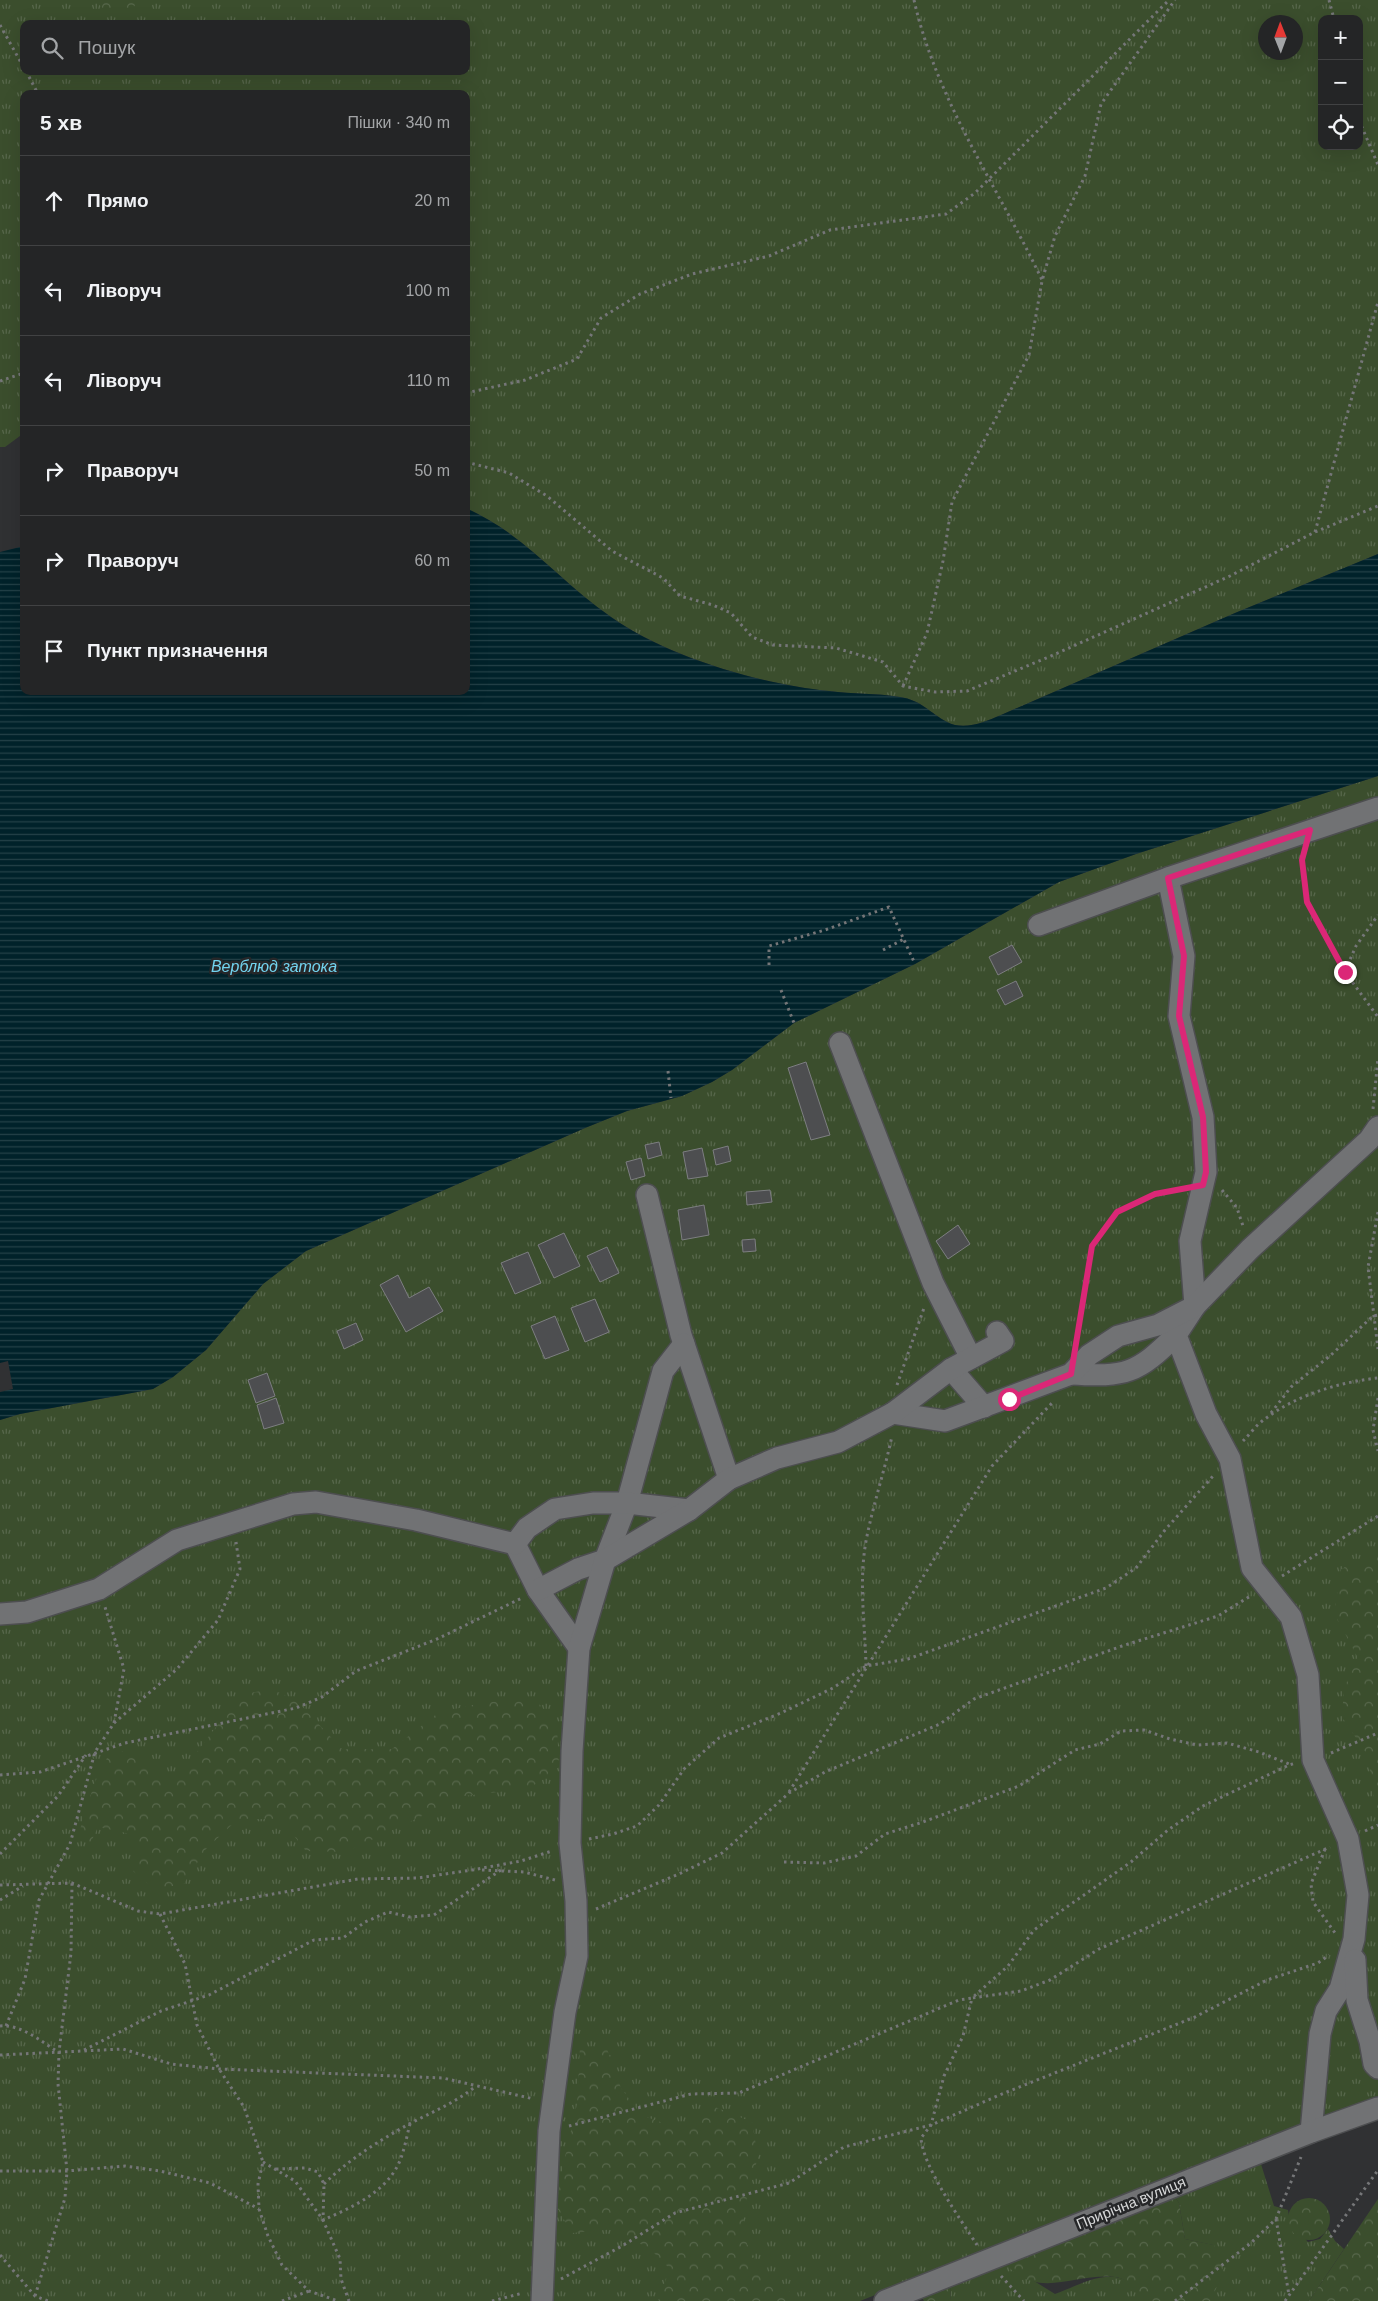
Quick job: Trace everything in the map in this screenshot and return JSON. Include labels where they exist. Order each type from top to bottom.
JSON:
[{"type":"lane","points":[[1039,925],[1168,878],[1378,808]]},
{"type":"lane","points":[[1168,878],[1184,956],[1179,1016],[1203,1117],[1205,1178],[1190,1241],[1195,1306]]},
{"type":"lane","points":[[840,1043],[933,1283],[971,1358]]},
{"type":"lane","points":[[893,1413],[945,1421],[1071,1374],[1098,1375],[1130,1372],[1153,1358],[1176,1335],[1195,1306],[1250,1249],[1374,1134]]},
{"type":"lane","points":[[647,1194],[684,1344],[729,1479]]},
{"type":"lane","points":[[1071,1374],[1089,1355],[1118,1336],[1158,1325],[1195,1306]]},
{"type":"lane","points":[[538,1590],[578,1569],[605,1560],[689,1510],[729,1479],[777,1458],[838,1442],[893,1413],[951,1369],[1002,1341],[997,1332]]},
{"type":"lane","points":[[1176,1335],[1206,1414],[1230,1459],[1252,1568],[1291,1616],[1308,1675],[1313,1760],[1348,1839],[1358,1895],[1340,1989],[1326,2011],[1320,2034],[1311,2132]]},
{"type":"lane","points":[[543,2295],[549,2131],[565,2012],[577,1956],[577,1909],[570,1843],[572,1751],[579,1648],[605,1560],[626,1503],[663,1371],[684,1344]]},
{"type":"lane","points":[[951,1369],[984,1407]]},
{"type":"lane","points":[[0,1614],[27,1612],[99,1589],[177,1540],[293,1504],[316,1502],[416,1520],[515,1544],[538,1590],[579,1648]]},
{"type":"lane","points":[[515,1544],[527,1528],[555,1508],[593,1503],[626,1503],[689,1510]]},
{"type":"lane","points":[[1348,1949],[1357,2000],[1370,2042],[1374,2064],[1378,2068]]},
{"type":"lane","name":"Прирічна вулиця","points":[[884,2301],[1311,2132],[1378,2108]]},
{"type":"path","points":[[914,0],[920,26],[941,86],[1020,234],[1042,280]]},
{"type":"path","points":[[470,392],[525,380],[577,359],[601,318],[640,294],[692,274],[769,256],[830,230],[946,214],[975,193],[1169,0]]},
{"type":"path","points":[[903,686],[927,633],[943,561],[952,502],[1029,355],[1042,280],[1055,236],[1085,176],[1101,104],[1175,0]]},
{"type":"path","points":[[1329,0],[1333,15]]},
{"type":"path","points":[[0,25],[20,61]]},
{"type":"path","points":[[28,75],[36,90]]},
{"type":"path","points":[[1363,129],[1378,165]]},
{"type":"path","points":[[1315,532],[1378,302]]},
{"type":"path","points":[[0,381],[20,374]]},
{"type":"path","points":[[470,463],[509,473],[547,496],[612,551],[663,578],[680,596],[713,605],[731,613],[752,637],[773,644],[836,648],[883,662],[903,686],[934,692],[967,691],[1230,576],[1315,532],[1378,506]]},
{"type":"path","points":[[1310,830],[1302,860],[1307,902],[1345,972],[1378,1017]]},
{"type":"path","points":[[769,965],[769,946],[825,930],[889,907],[915,964]]},
{"type":"path","points":[[1345,972],[1356,946],[1378,915]]},
{"type":"path","points":[[882,950],[904,940]]},
{"type":"path","points":[[781,990],[794,1023]]},
{"type":"path","points":[[1374,1134],[1378,1058]]},
{"type":"path","points":[[668,1072],[671,1098]]},
{"type":"path","points":[[789,1793],[866,1666],[992,1466],[1046,1411],[1071,1374],[1092,1246],[1117,1212],[1155,1194],[1205,1178],[1237,1208],[1250,1249]]},
{"type":"path","points":[[1378,1212],[1368,1267],[1378,1349]]},
{"type":"path","points":[[866,1666],[862,1604],[867,1537],[893,1434],[895,1391],[933,1283]]},
{"type":"path","points":[[1270,1416],[1291,1387],[1331,1355],[1373,1316],[1378,1315]]},
{"type":"path","points":[[0,1885],[72,1883],[138,1911],[160,1914],[358,1879],[418,1878],[521,1861],[570,1843],[613,1834],[637,1826],[659,1804],[684,1769],[719,1738],[781,1713],[832,1688],[866,1666],[908,1659],[1106,1588],[1136,1568],[1165,1530],[1230,1459],[1240,1443],[1270,1416],[1285,1406],[1351,1381],[1378,1378]]},
{"type":"path","points":[[1378,1398],[1373,1430],[1378,1451]]},
{"type":"path","points":[[472,1870],[501,1870],[540,1875],[556,1881],[577,1909],[679,1874],[722,1853],[789,1793],[825,1772],[940,1724],[974,1699],[1122,1646],[1218,1616],[1378,1516]]},
{"type":"path","points":[[6,2026],[24,1979],[39,1900],[70,1844],[96,1752],[114,1723],[177,1669],[218,1620],[240,1569],[233,1522]]},
{"type":"path","points":[[99,1589],[124,1669],[114,1723]]},
{"type":"path","points":[[0,1774],[40,1772],[125,1743],[213,1727],[296,1708],[322,1697],[356,1671],[437,1639],[538,1590]]},
{"type":"path","points":[[784,1862],[824,1863],[856,1856],[885,1834],[923,1822],[1019,1786],[1075,1750],[1100,1744],[1121,1731],[1144,1730],[1170,1739],[1197,1745],[1227,1743],[1259,1752],[1289,1765]]},
{"type":"path","points":[[1024,2301],[987,2260],[956,2212],[922,2148],[921,2138],[931,2125],[944,2076],[963,2036],[972,1998],[1008,1966],[1034,1930],[1131,1862],[1168,1830],[1203,1806],[1289,1765],[1313,1760],[1378,1734]]},
{"type":"path","points":[[0,1854],[58,1796],[87,1755]]},
{"type":"path","points":[[549,2131],[691,2094],[738,2093],[959,2000],[1021,1991],[1050,1980],[1099,1949],[1348,1839]]},
{"type":"path","points":[[492,2301],[543,2295],[675,2213],[789,2183],[844,2147],[931,2125],[1002,2094],[1195,2016],[1266,1980],[1318,1963],[1348,1949],[1312,1902],[1311,1884],[1325,1849]]},
{"type":"path","points":[[82,2051],[160,2010],[192,2002],[314,1940],[343,1938],[365,1922],[388,1912],[410,1917],[434,1915],[501,1870]]},
{"type":"path","points":[[36,2296],[65,2198],[67,2171],[58,2084],[59,2052],[71,1953],[72,1883]]},
{"type":"path","points":[[0,1900],[24,1885]]},
{"type":"path","points":[[160,1914],[184,1964],[197,2025],[219,2069],[244,2107],[264,2162],[258,2184],[259,2209],[268,2236],[282,2265],[309,2291],[338,2301]]},
{"type":"path","points":[[0,2026],[26,2032],[59,2052]]},
{"type":"path","points":[[0,2055],[123,2049],[171,2064],[219,2069],[443,2078],[553,2103]]},
{"type":"path","points":[[324,2184],[351,2159],[410,2124],[459,2099],[476,2086]]},
{"type":"path","points":[[323,2220],[358,2205],[389,2180],[401,2160],[410,2124]]},
{"type":"path","points":[[1175,2301],[1251,2243],[1276,2219],[1311,2132]]},
{"type":"path","points":[[264,2162],[295,2181],[323,2220],[340,2259],[341,2279],[349,2301]]},
{"type":"path","points":[[0,2171],[67,2171],[125,2166],[160,2171],[210,2183],[259,2209]]},
{"type":"path","points":[[276,2169],[305,2168],[318,2172],[324,2184],[323,2220]]},
{"type":"path","points":[[1285,2301],[1290,2296],[1302,2274],[1320,2254],[1361,2190],[1378,2170]]},
{"type":"path","points":[[1276,2219],[1290,2296]]},
{"type":"path","points":[[0,2255],[36,2296],[48,2301]]},
{"type":"path","points":[[282,2301],[309,2291]]},
{"type":"green space","points":[[0,0],[1378,0],[1378,554],[1235,613],[981,723],[967,726],[954,725],[920,704],[900,697],[829,691],[774,682],[745,675],[687,656],[659,644],[611,617],[525,545],[488,519],[470,510],[470,90],[20,90],[20,436],[5,447],[0,447]]},
{"type":"green space","points":[[95,0],[139,0],[129,13],[106,12]]},
{"type":"green space","points":[[1378,776],[1378,2096],[860,2301],[0,2301],[0,1420],[20,1414],[153,1389],[173,1377],[206,1350],[263,1284],[306,1251],[585,1128],[627,1111],[682,1096],[712,1082],[732,1070],[794,1023],[915,964],[1059,882],[1136,854]]},
{"type":"green space","points":[[1378,1554],[1378,1830],[1368,1756],[1342,1717],[1344,1688],[1358,1658],[1334,1613],[1341,1569]]},
{"type":"green space","points":[[271,1689],[296,1700],[342,1749],[392,1749],[438,1713],[486,1702],[537,1701],[557,1727],[559,1767],[530,1788],[464,1796],[346,1852],[306,1851],[281,1819],[238,1819],[206,1849],[183,1885],[153,1888],[133,1871],[137,1847],[126,1833],[98,1827],[91,1842],[82,1842],[79,1836],[82,1821],[95,1782],[107,1758],[121,1751],[137,1756],[174,1784],[239,1695]]},
{"type":"green space","points":[[580,2047],[607,2049],[621,2088],[641,2115],[677,2128],[715,2107],[752,2122],[758,2157],[743,2212],[747,2244],[765,2280],[788,2288],[793,2301],[658,2301],[670,2269],[652,2251],[616,2229],[572,2233],[556,2206],[577,2104]]},
{"type":"green space","points":[[1261,2164],[1274,2206],[1288,2210],[1290,2223],[1308,2242],[1320,2239],[1328,2229],[1335,2241],[1344,2249],[1309,2301],[1211,2301],[1213,2245],[1185,2239],[1179,2203],[1175,2197]]},
{"type":"green space","points":[[1175,2197],[1179,2203],[1185,2239],[1214,2245],[1222,2263],[1222,2274],[1211,2301],[1153,2301],[1131,2284],[1115,2277],[1084,2278],[1056,2283],[1030,2281],[1017,2274],[1005,2263]]},
{"type":"green space","points":[[1313,2198],[1321,2201],[1327,2207],[1330,2219],[1327,2231],[1321,2237],[1305,2240],[1297,2237],[1291,2231],[1288,2215],[1291,2207],[1297,2201]]},
{"type":"green space","points":[[1378,2199],[1378,2301],[1309,2301]]},
{"type":"green space","points":[[1005,2263],[1055,2294],[1082,2283],[1111,2277],[1129,2282],[1153,2301],[950,2301],[951,2286]]},
{"type":"green space","points":[[951,2286],[950,2301],[924,2301],[922,2298]]},
{"type":"water","name":"Верблюд затока","points":[[470,510],[488,519],[525,545],[611,617],[659,644],[686,656],[744,675],[774,682],[829,691],[900,697],[914,701],[947,722],[960,726],[981,723],[995,718],[1235,613],[1378,554],[1378,776],[1136,854],[1059,882],[915,964],[794,1023],[732,1070],[712,1082],[682,1096],[627,1111],[585,1128],[306,1251],[263,1284],[206,1350],[173,1377],[153,1389],[20,1414],[0,1420],[0,552],[20,547],[20,695],[470,695]]},
{"type":"pier","points":[[8,1361],[13,1389],[0,1392],[0,1363]]},
{"type":"building","points":[[1012,945],[1022,962],[998,975],[989,957]]},
{"type":"building","points":[[1016,981],[1023,996],[1005,1005],[997,990]]},
{"type":"building","points":[[806,1062],[830,1135],[811,1140],[788,1068]]},
{"type":"building","points":[[659,1142],[662,1155],[648,1159],[645,1145]]},
{"type":"building","points":[[728,1146],[731,1161],[716,1165],[713,1150]]},
{"type":"building","points":[[702,1148],[708,1176],[688,1179],[683,1152]]},
{"type":"building","points":[[641,1158],[645,1176],[631,1180],[626,1162]]},
{"type":"building","points":[[770,1190],[772,1202],[747,1205],[746,1192]]},
{"type":"building","points":[[704,1205],[709,1235],[682,1240],[678,1210]]},
{"type":"building","points":[[958,1225],[970,1244],[948,1259],[936,1241]]},
{"type":"building","points":[[564,1233],[580,1266],[554,1278],[538,1245]]},
{"type":"building","points":[[755,1239],[756,1251],[743,1252],[742,1240]]},
{"type":"building","points":[[607,1247],[619,1273],[600,1282],[587,1256]]},
{"type":"building","points":[[528,1252],[541,1283],[515,1294],[501,1263]]},
{"type":"building","points":[[398,1275],[409,1298],[429,1287],[443,1311],[406,1332],[380,1285]]},
{"type":"building","points":[[595,1299],[609,1332],[585,1342],[571,1308]]},
{"type":"building","points":[[555,1316],[569,1350],[545,1359],[531,1326]]},
{"type":"building","points":[[356,1323],[363,1340],[344,1349],[337,1331]]},
{"type":"building","points":[[267,1373],[275,1396],[256,1403],[248,1380]]},
{"type":"building","points":[[276,1398],[284,1423],[264,1429],[257,1405]]},
{"type":"route","points":[[1009,1399],[1071,1374],[1092,1246],[1117,1212],[1155,1194],[1203,1185],[1206,1172],[1203,1117],[1179,1016],[1184,956],[1168,878],[1310,830],[1302,860],[1307,902],[1345,972]]}]
